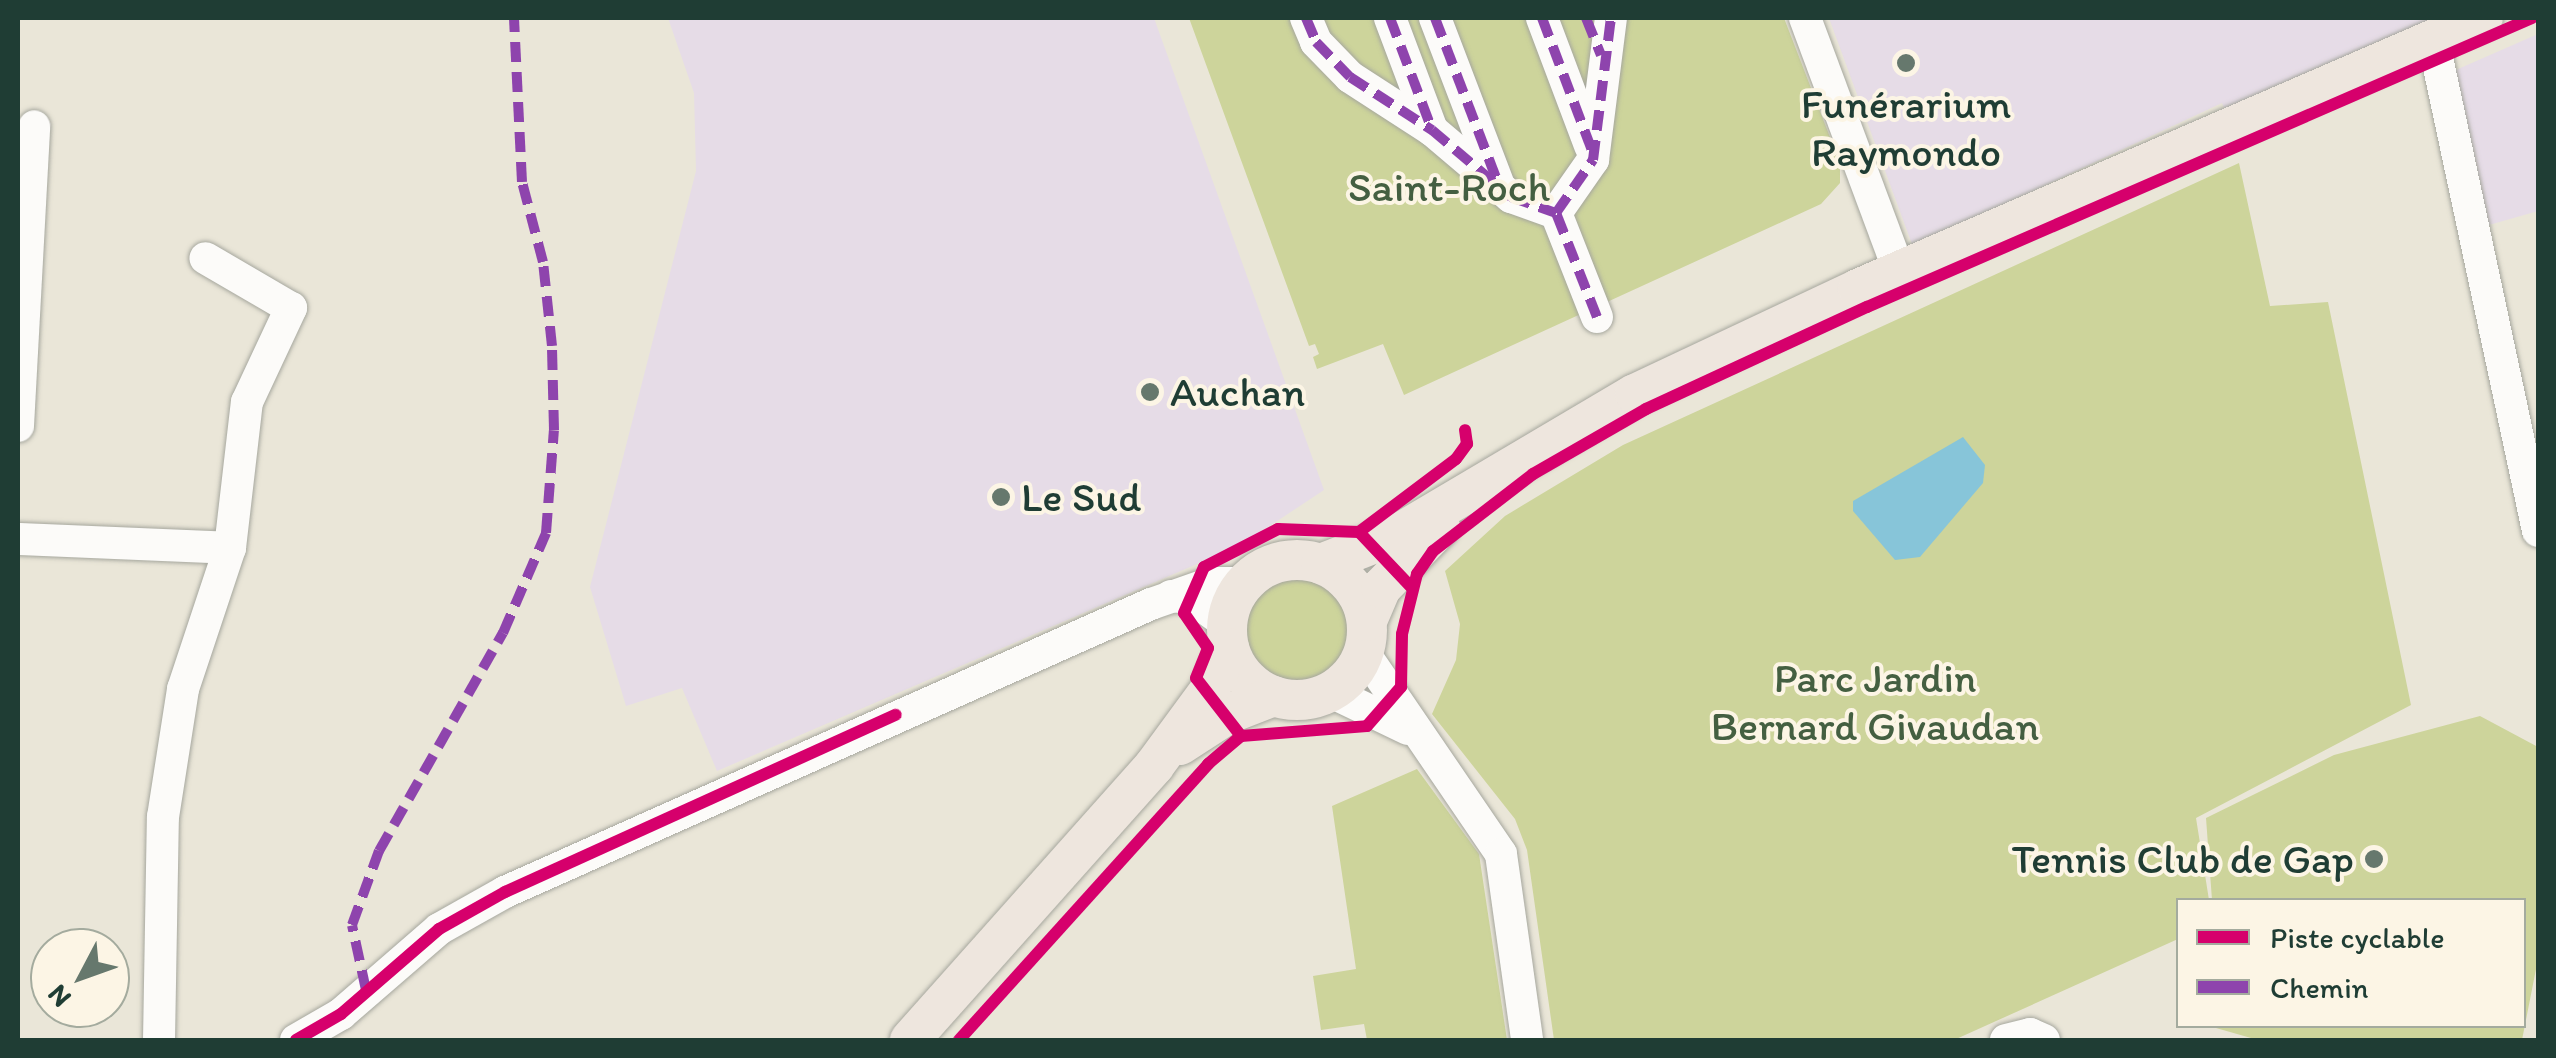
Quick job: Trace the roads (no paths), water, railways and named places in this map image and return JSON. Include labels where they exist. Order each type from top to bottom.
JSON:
[{"type":"main road","points":[[910,1040],[1154,766],[1209,691],[1245,583],[1275,563],[1321,564],[1398,534],[1635,394],[1899,271],[2483,18]]},
{"type":"main road","points":[[1154,766],[1228,714],[1274,696],[1312,699],[1331,692],[1366,637],[1396,568],[1497,473]]},
{"type":"main road","points":[[1321,564],[1352,586],[1366,637]]},
{"type":"main road","points":[[1228,637],[1246,678],[1274,696]]},
{"type":"street","points":[[1306,18],[1316,42],[1350,77],[1432,130],[1500,188],[1556,213],[1598,317]]},
{"type":"street","points":[[1390,18],[1432,130]]},
{"type":"street","points":[[1435,18],[1500,188]]},
{"type":"street","points":[[1542,18],[1594,155]]},
{"type":"street","points":[[1586,18],[1602,60]]},
{"type":"street","points":[[1556,213],[1594,155],[1602,60],[1610,18]]},
{"type":"street","points":[[1805,18],[1869,218],[1899,271]]},
{"type":"street","points":[[2433,39],[2538,531]]},
{"type":"street","points":[[18,426],[34,126]]},
{"type":"street","points":[[158,1040],[163,817],[183,688],[230,548],[247,402],[291,308],[205,258]]},
{"type":"street","points":[[18,540],[230,548]]},
{"type":"street","points":[[296,1040],[341,1014],[439,929],[505,892],[896,714],[1170,596],[1212,582],[1245,583]]},
{"type":"street","points":[[1170,596],[1191,598],[1228,637]]},
{"type":"street","points":[[1366,637],[1413,733],[1477,812],[1501,854],[1528,1040]]},
{"type":"street","points":[[1331,692],[1413,733]]},
{"type":"street","points":[[2006,1040],[2030,1034],[2044,1040]]},
{"type":"water","points":[[1963,437],[1985,465],[1983,483],[1920,557],[1895,560],[1853,511],[1853,501]]},
{"type":"place","name":"Funérarium Raymondo","points":[[1906,63]]},
{"type":"place","name":"Auchan","points":[[1150,392]]},
{"type":"place","name":"Le Sud","points":[[1001,497]]},
{"type":"place","name":"Tennis Club de Gap","points":[[2374,859]]},
{"type":"park label","name":"Saint-Roch","points":[[1449,187]]},
{"type":"park label","name":"Parc Jardin Bernard Givaudan","points":[[1875,702]]}]
